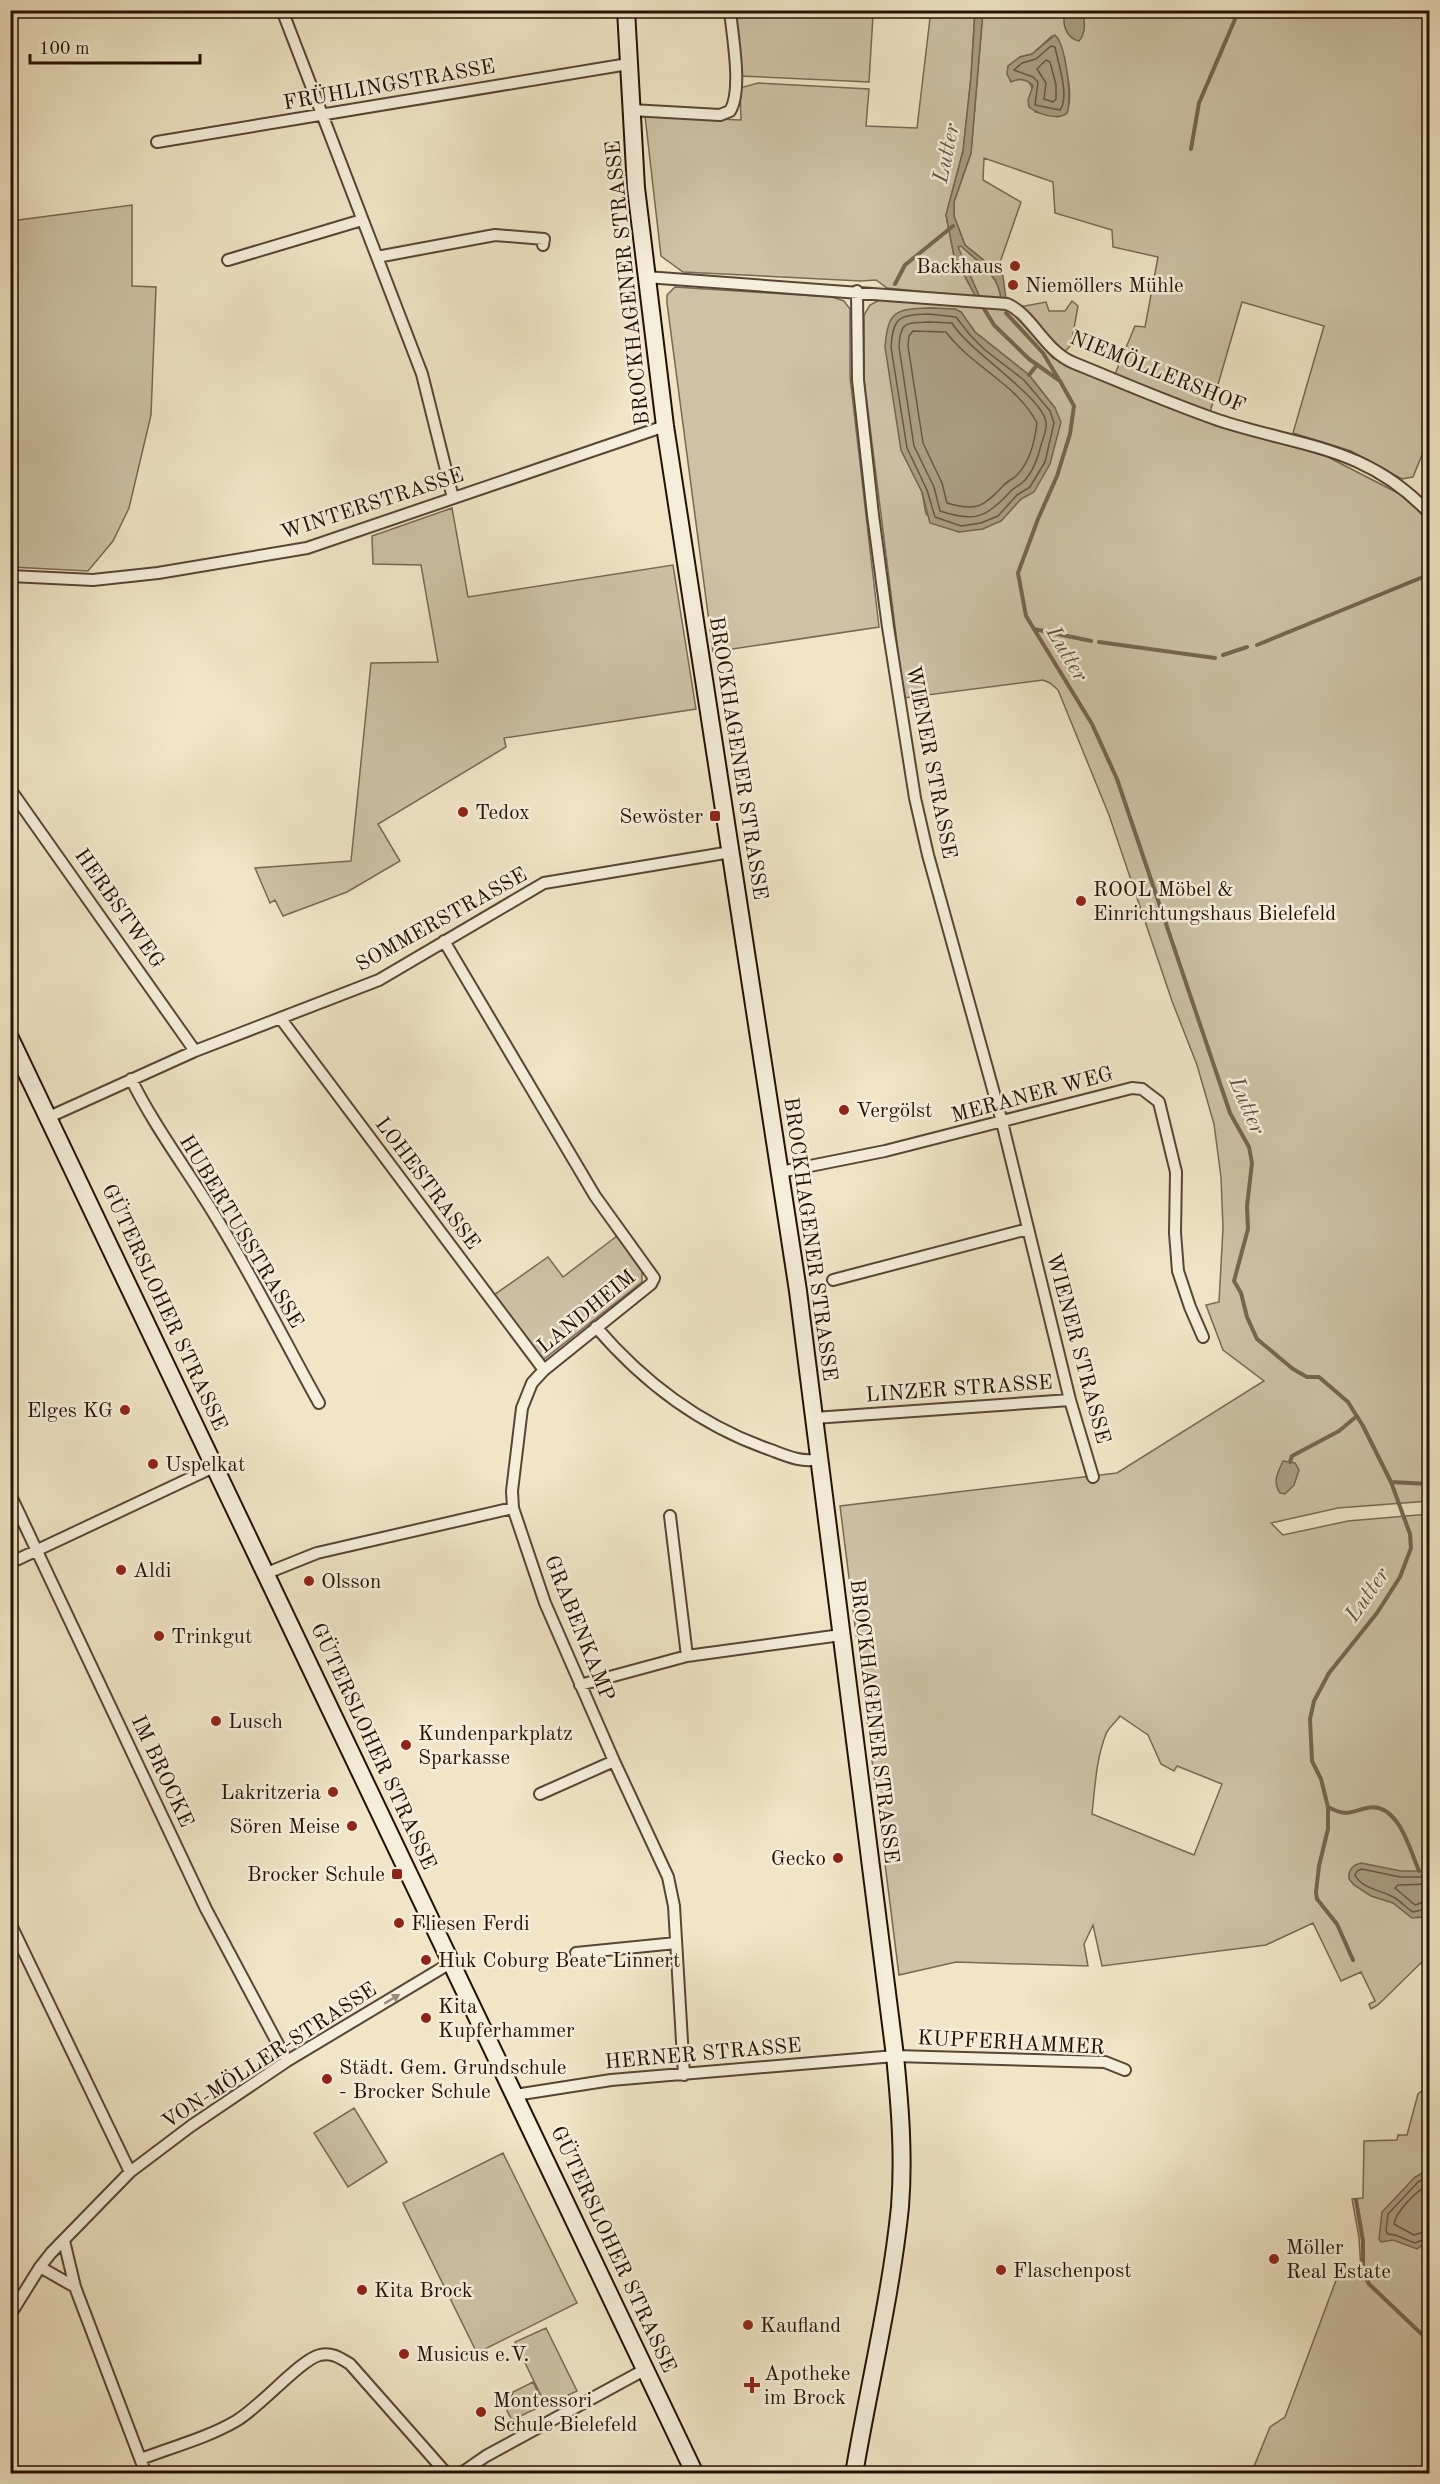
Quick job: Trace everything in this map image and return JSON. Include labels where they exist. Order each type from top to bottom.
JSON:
[{"type":"main road","name":"BROCKHAGENER STRASSE","points":[[626,10],[631,110],[646,277],[665,426],[780,1172],[842,1635],[901,2119],[900,2206],[854,2474]]},
{"type":"main road","name":"GÜTERSLOHER STRASSE","points":[[10,1038],[695,2474]]},
{"type":"street","points":[[282,10],[422,374],[453,498]]},
{"type":"street","points":[[631,110],[720,115],[730,111],[734,102],[735,82],[730,10]]},
{"type":"street","name":"FRÜHLINGSTRASSE","points":[[157,142],[628,64]]},
{"type":"street","points":[[228,260],[362,220]]},
{"type":"street","points":[[377,257],[495,235],[544,239],[543,245]]},
{"type":"street","name":"NIEMÖLLERSHOF","points":[[646,277],[857,291],[1006,304],[1018,311],[1059,357],[1218,420],[1329,449],[1372,469],[1410,494],[1430,514]]},
{"type":"street","name":"WIENER STRASSE","points":[[857,291],[858,380],[873,515],[915,798],[928,855],[1002,1122],[1070,1400],[1093,1477]]},
{"type":"street","name":"WINTERSTRASSE","points":[[10,576],[93,580],[158,573],[307,548],[665,426]]},
{"type":"street","name":"HERBSTWEG","points":[[10,789],[195,1052]]},
{"type":"street","name":"SOMMERSTRASSE","points":[[49,1117],[195,1052],[379,980],[544,883],[731,852]]},
{"type":"street","name":"LANDHEIM","points":[[444,941],[595,1196],[654,1278],[651,1284],[543,1370],[532,1383],[522,1408],[512,1491],[513,1508]]},
{"type":"street","name":"LOHESTRASSE","points":[[281,1019],[543,1370]]},
{"type":"street","name":"HUBERTUSSTRASSE","points":[[131,1079],[153,1122],[179,1157],[232,1245],[319,1403]]},
{"type":"street","name":"MERANER WEG","points":[[780,1172],[885,1151],[1132,1088],[1142,1089],[1159,1102],[1176,1172],[1175,1233],[1178,1271],[1203,1337]]},
{"type":"street","name":"WIENER STRASSE","points":[[833,1280],[1028,1229]]},
{"type":"street","points":[[596,1328],[624,1359],[662,1392],[690,1412],[751,1443],[799,1460],[809,1461],[819,1458]]},
{"type":"street","name":"LINZER STRASSE","points":[[814,1418],[1070,1400]]},
{"type":"street","points":[[10,1563],[216,1466]]},
{"type":"street","name":"IM BROCKE","points":[[10,1494],[206,1909],[287,2061]]},
{"type":"street","points":[[267,1573],[317,1553],[513,1508]]},
{"type":"street","name":"GRABENKAMP","points":[[513,1508],[545,1603],[614,1761],[668,1876],[674,1906],[684,2075]]},
{"type":"street","points":[[670,1516],[687,1656]]},
{"type":"street","points":[[580,1685],[687,1656],[842,1635]]},
{"type":"street","points":[[540,1794],[614,1761]]},
{"type":"street","points":[[10,1923],[130,2172]]},
{"type":"street","points":[[576,1953],[676,1943]]},
{"type":"street","name":"VON-MÖLLER-STRASSE","points":[[10,2315],[40,2267],[130,2172],[240,2092],[287,2061],[452,1962]]},
{"type":"street","name":"KUPFERHAMMER","points":[[895,2056],[1105,2062],[1125,2070]]},
{"type":"street","name":"HERNER STRASSE","points":[[515,2095],[611,2080],[895,2056]]},
{"type":"street","points":[[64,2241],[75,2287],[146,2474]]},
{"type":"street","points":[[40,2267],[75,2287]]},
{"type":"street","points":[[141,2459],[210,2434],[236,2421],[258,2406],[310,2359],[321,2354],[335,2355],[350,2364],[447,2474]]},
{"type":"street","points":[[460,2474],[486,2456],[646,2369]]},
{"type":"street","points":[[10,2463],[14,2474]]},
{"type":"shaded area","points":[[735,11],[975,11],[963,151],[946,215],[954,256],[976,297],[887,288],[876,280],[683,272],[661,256],[645,116],[741,120],[740,88],[758,83],[869,89],[866,126],[917,128],[930,18],[873,15],[869,82],[740,76]]},
{"type":"shaded area","points":[[983,11],[1429,11],[1430,435],[1413,477],[1402,479],[1351,451],[1293,433],[1324,326],[1242,302],[1210,412],[1115,374],[1135,326],[1145,327],[1158,257],[1113,247],[1112,230],[1055,213],[1053,182],[984,158],[983,180],[1021,202],[997,271],[965,245],[954,216],[954,202],[971,153]],"holes":[[[1052,36],[1067,73],[1070,93],[1067,113],[1058,117],[1035,112],[1032,87],[1029,83],[1019,79],[1011,81],[1020,57],[1032,54]]]},
{"type":"shaded area","points":[[132,205],[132,286],[156,287],[151,415],[129,508],[113,541],[88,571],[11,567],[11,221]]},
{"type":"shaded area","points":[[961,246],[992,275],[1001,299],[980,298],[957,247]]},
{"type":"shaded area","points":[[675,287],[832,297],[844,301],[850,309],[850,377],[879,627],[713,652],[667,303],[667,295]]},
{"type":"shaded area","points":[[881,299],[1009,309],[1053,358],[1216,426],[1326,456],[1396,492],[1413,503],[1429,521],[1429,1501],[1338,1508],[1271,1523],[1283,1535],[1348,1521],[1429,1514],[1429,1955],[1378,2005],[1371,2009],[1369,2004],[1375,2001],[1361,1972],[1341,1981],[1313,1923],[1266,1945],[1102,1966],[1093,1925],[1084,1944],[1088,1966],[956,1962],[899,1975],[840,1506],[1117,1473],[1264,1381],[1223,1350],[1206,1305],[1219,1302],[1223,1228],[1221,1177],[1214,1124],[1197,1065],[1172,1001],[1109,815],[1058,690],[1043,680],[904,698],[864,379],[864,315],[870,305]],"holes":[[[929,308],[955,309],[961,312],[975,332],[1029,375],[1055,408],[1034,491],[1021,499],[1001,521],[959,532],[947,526],[940,526],[926,514],[922,492],[901,450]],[[1120,1716],[1148,1735],[1161,1764],[1174,1771],[1177,1766],[1222,1784],[1194,1855],[1092,1814],[1100,1753],[1107,1732]]]},
{"type":"shaded area","points":[[1072,301],[1078,306],[1071,345],[1063,354],[1019,307],[1046,302],[1049,311],[1065,311]]},
{"type":"shaded area","points":[[452,508],[468,597],[673,565],[696,709],[504,738],[506,747],[378,824],[400,861],[347,892],[283,916],[275,900],[270,903],[255,868],[351,861],[371,663],[438,662],[421,565],[373,564],[372,536]]},
{"type":"shaded area","points":[[617,1236],[642,1269],[642,1282],[543,1360],[494,1295],[548,1257],[563,1277]]},
{"type":"shaded area","points":[[1429,2085],[1429,2473],[1251,2474],[1270,2427],[1285,2417],[1338,2275],[1361,2272],[1359,2237],[1352,2199],[1363,2198],[1364,2141],[1397,2140],[1398,2135],[1407,2135],[1418,2094]]},
{"type":"shaded area","points":[[354,2108],[387,2162],[348,2187],[314,2133]]},
{"type":"shaded area","points":[[503,2153],[577,2303],[477,2353],[403,2203]]},
{"type":"shaded area","points":[[546,2328],[577,2391],[546,2406],[515,2342]]},
{"type":"shaded area","points":[[533,2382],[544,2405],[512,2420],[507,2411],[513,2392]]},
{"type":"water","points":[[1067,10],[1083,12],[1084,31],[1079,41],[1071,37],[1064,24]]},
{"type":"water","points":[[975,11],[983,11],[971,153],[954,202],[954,216],[965,245],[1003,276],[1006,299],[1001,299],[996,282],[987,269],[961,246],[958,247],[980,298],[976,297],[954,256],[946,215],[963,151]]},
{"type":"water","points":[[1055,35],[1059,40],[1065,60],[1068,85],[1067,113],[1059,116],[1043,114],[1029,107],[1028,100],[1033,86],[1023,80],[1011,82],[1007,74],[1008,66],[1020,57],[1032,54]]},
{"type":"water","points":[[908,309],[955,309],[961,312],[975,332],[1029,375],[1055,408],[1061,422],[1050,464],[1034,492],[1021,499],[1001,521],[983,529],[959,532],[930,523],[922,492],[901,450],[885,347],[886,335],[895,314]]},
{"type":"water","points":[[1283,1461],[1295,1463],[1299,1470],[1294,1485],[1285,1494],[1280,1493],[1276,1485]]},
{"type":"water","points":[[1361,1863],[1401,1871],[1429,1871],[1428,1912],[1424,1917],[1412,1918],[1393,1903],[1371,1896],[1354,1885],[1349,1879],[1349,1873],[1353,1866]]},
{"type":"water","points":[[1429,2108],[1429,2240],[1417,2249],[1393,2240],[1381,2242],[1379,2239],[1382,2212],[1415,2177],[1426,2171],[1426,2115]]},
{"type":"waterway","points":[[1191,149],[1199,103],[1239,10]]},
{"type":"waterway","points":[[895,284],[905,265],[953,226]]},
{"type":"waterway","name":"Lutter","points":[[983,307],[994,325],[1029,359],[1060,381],[1074,406],[1070,434],[1057,476],[1018,573],[1026,616],[1092,724],[1117,779],[1230,1113],[1249,1147],[1252,1163],[1247,1206],[1248,1229],[1234,1281],[1241,1293],[1247,1317],[1257,1339],[1293,1369],[1307,1377],[1319,1377],[1348,1402],[1363,1426],[1391,1482],[1410,1534],[1411,1548],[1400,1577],[1377,1613],[1329,1673],[1314,1701],[1310,1719],[1312,1761],[1321,1779],[1328,1807],[1328,1829],[1319,1866],[1317,1899],[1337,1924],[1353,1960]]},
{"type":"waterway","points":[[1006,313],[1043,353],[1058,378]]},
{"type":"waterway","points":[[1029,375],[1037,365]]},
{"type":"waterway","points":[[1257,645],[1423,577]]},
{"type":"waterway","points":[[1034,629],[1091,641]]},
{"type":"waterway","points":[[1099,642],[1215,658]]},
{"type":"waterway","points":[[1223,655],[1247,647]]},
{"type":"waterway","points":[[1290,1462],[1292,1456],[1339,1431],[1357,1416]]},
{"type":"waterway","points":[[1391,1482],[1430,1484]]},
{"type":"waterway","points":[[1328,1807],[1344,1813],[1367,1808],[1378,1808],[1387,1812],[1395,1819],[1407,1840],[1419,1871]]},
{"type":"waterway","name":"Lutter","points":[[1356,2200],[1363,2241],[1363,2272],[1369,2284],[1430,2342]]},
{"type":"place","name":"Backhaus","points":[[1015,266]]},
{"type":"place","name":"Niemöllers Mühle","points":[[1013,285]]},
{"type":"place","name":"Tedox","points":[[463,812]]},
{"type":"place","name":"Sewöster","points":[[715,816]]},
{"type":"place","name":"ROOL Möbel & Einrichtungshaus Bielefeld","points":[[1081,901]]},
{"type":"place","name":"Vergölst","points":[[844,1110]]},
{"type":"place","name":"Elges KG","points":[[125,1410]]},
{"type":"place","name":"Uspelkat","points":[[153,1464]]},
{"type":"place","name":"Aldi","points":[[121,1570]]},
{"type":"place","name":"Olsson","points":[[309,1581]]},
{"type":"place","name":"Trinkgut","points":[[159,1636]]},
{"type":"place","name":"Lusch","points":[[216,1721]]},
{"type":"place","name":"Kundenparkplatz Sparkasse","points":[[406,1745]]},
{"type":"place","name":"Lakritzeria","points":[[333,1792]]},
{"type":"place","name":"Sören Meise","points":[[352,1826]]},
{"type":"place","name":"Gecko","points":[[838,1858]]},
{"type":"place","name":"Brocker Schule","points":[[397,1874]]},
{"type":"place","name":"Fliesen Ferdi","points":[[399,1923]]},
{"type":"place","name":"Huk Coburg Beate Linnert","points":[[426,1960]]},
{"type":"place","name":"Kita Kupferhammer","points":[[426,2018]]},
{"type":"place","name":"Städt. Gem. Grundschule - Brocker Schule","points":[[327,2079]]},
{"type":"place","name":"Möller Real Estate","points":[[1274,2259]]},
{"type":"place","name":"Flaschenpost","points":[[1001,2270]]},
{"type":"place","name":"Kita Brock","points":[[362,2290]]},
{"type":"place","name":"Kaufland","points":[[748,2325]]},
{"type":"place","name":"Musicus e.V.","points":[[404,2354]]},
{"type":"place","name":"Apotheke im Brock","points":[[752,2385]]},
{"type":"place","name":"Montessori Schule Bielefeld","points":[[481,2412]]}]
